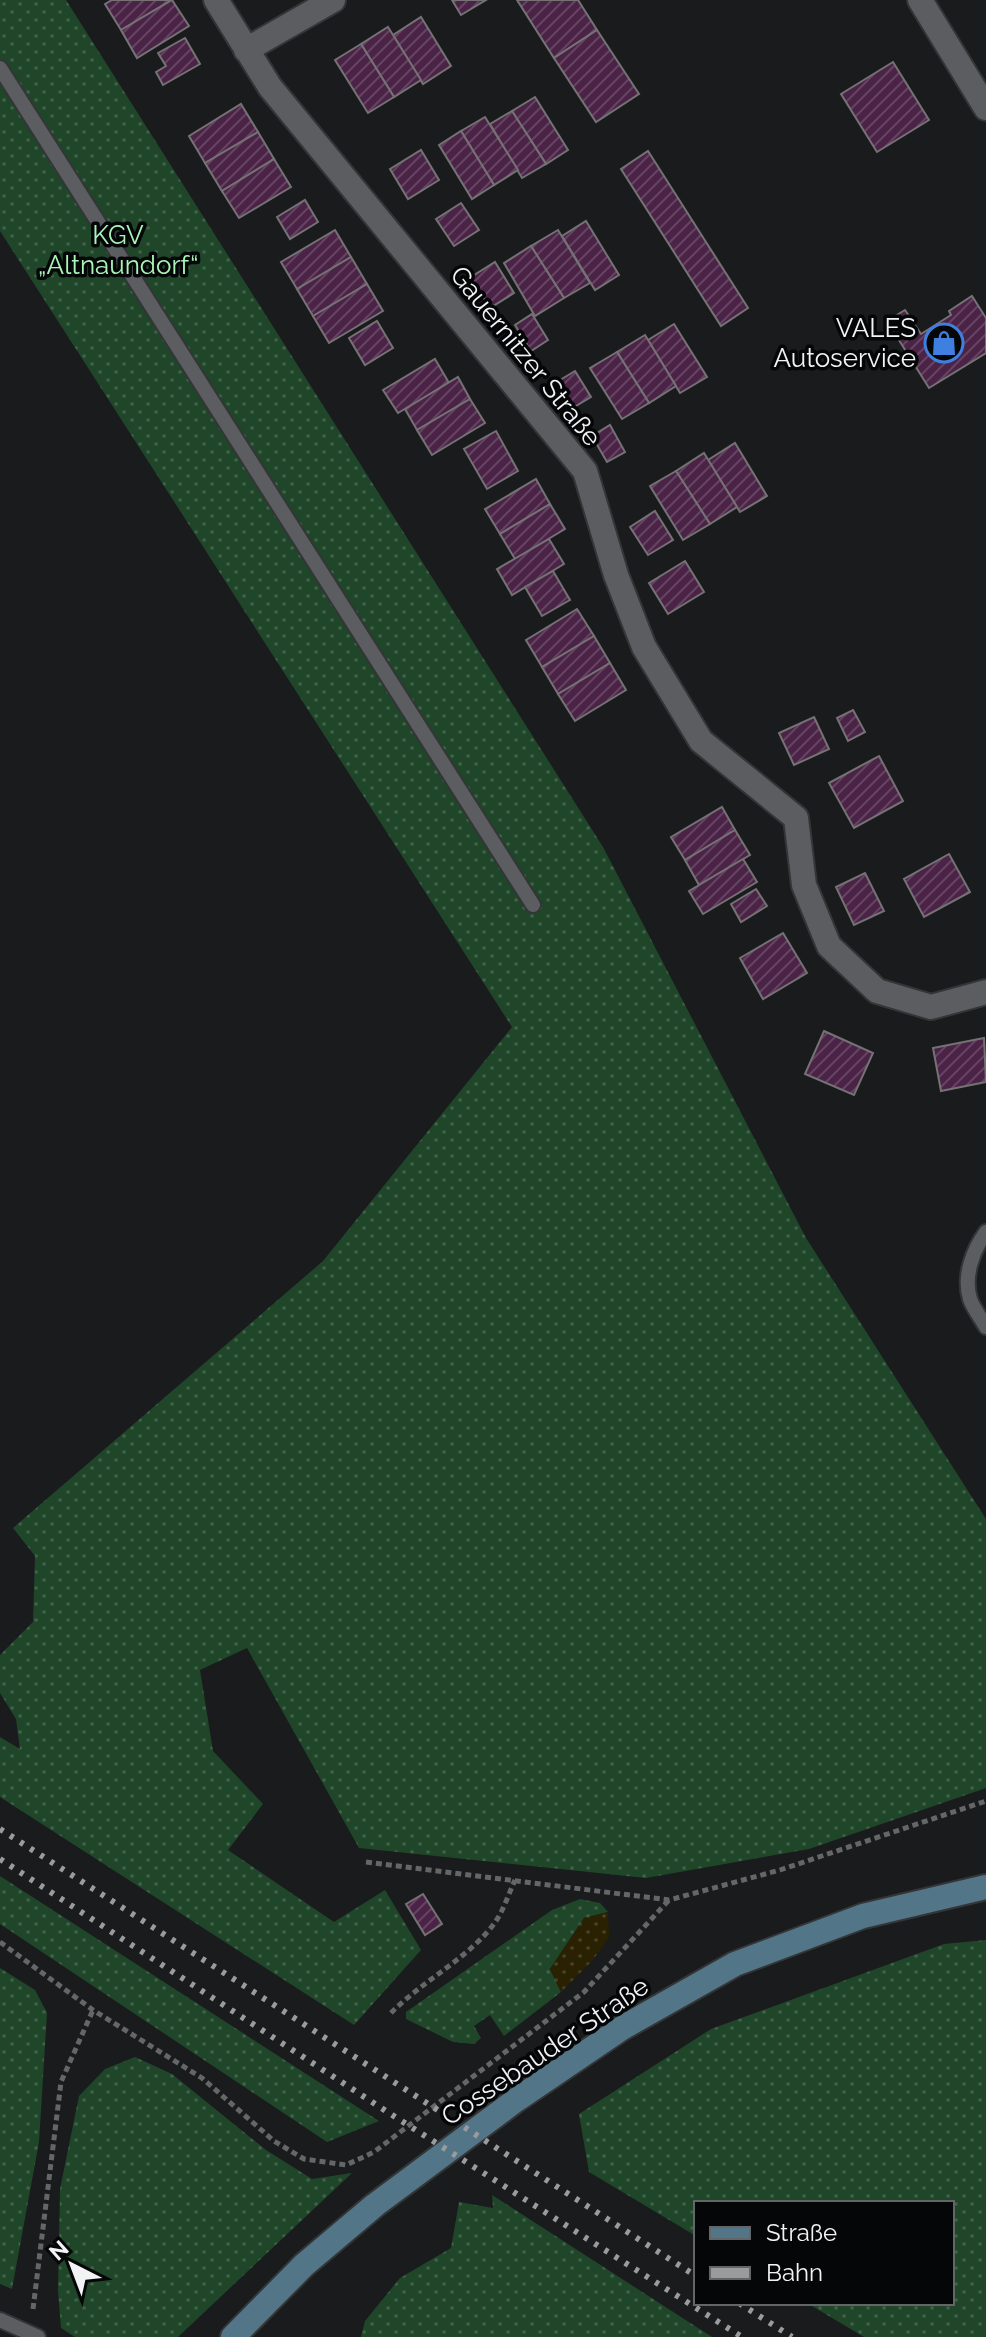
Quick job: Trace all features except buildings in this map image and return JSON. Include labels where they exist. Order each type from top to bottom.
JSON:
[{"type":"street","name":"Gauernitzer Straße","points":[[216,0],[270,87],[585,471],[616,575],[644,647],[693,728],[701,741],[796,818],[804,885],[829,946],[877,991],[931,1007],[986,992]]},
{"type":"street","points":[[246,50],[333,0]]},
{"type":"street","points":[[920,0],[986,108]]},
{"type":"street","name":"Cossebauder Straße","points":[[233,2337],[304,2265],[375,2205],[516,2100],[622,2028],[735,1964],[863,1916],[986,1887]]},
{"type":"lane","points":[[0,68],[533,905]]},
{"type":"lane","points":[[986,1232],[971,1258],[968,1278],[970,1299],[986,1327]]},
{"type":"lane","points":[[0,2320],[34,2334]]},
{"type":"path","points":[[366,1862],[669,1900],[780,1870],[986,1801]]},
{"type":"path","points":[[391,2013],[412,1992],[471,1948],[497,1921],[515,1880]]},
{"type":"path","points":[[0,1942],[93,2010],[202,2078],[274,2141],[304,2159],[346,2165],[374,2152],[584,1992],[669,1900]]},
{"type":"path","points":[[34,2334],[61,2082],[93,2010]]},
{"type":"green space","name":"KGV „Altnaundorf“","points":[[0,0],[66,0],[603,847],[806,1238],[986,1519],[986,1788],[809,1849],[646,1878],[359,1848],[247,1648],[200,1670],[213,1751],[263,1804],[228,1850],[334,1922],[385,1890],[421,1950],[354,2025],[0,1797],[0,1737],[20,1749],[16,1719],[0,1693],[0,1655],[33,1622],[35,1556],[13,1528],[323,1261],[512,1027],[0,231]]},
{"type":"green space","points":[[0,1876],[379,2121],[327,2142],[0,1924]]},
{"type":"green space","points":[[580,1899],[600,1903],[608,1912],[584,1918],[550,1969],[561,1992],[504,2036],[490,2015],[474,2026],[481,2038],[474,2044],[453,2042],[406,2019],[406,2012],[552,1910]]},
{"type":"green space","points":[[986,1940],[986,2337],[864,2337],[810,2305],[954,2305],[954,2201],[694,2201],[694,2235],[589,2172],[579,2114],[711,2029],[944,1944]]},
{"type":"green space","points":[[0,1968],[35,1990],[47,2013],[39,2142],[12,2289],[0,2284]]},
{"type":"green space","points":[[135,2057],[172,2074],[266,2150],[312,2179],[352,2173],[178,2337],[75,2337],[61,2328],[58,2291],[60,2189],[79,2096],[105,2069]]},
{"type":"green space","points":[[492,2195],[712,2337],[361,2337],[365,2321],[400,2278],[451,2248],[459,2202],[493,2208]]},
{"type":"sand","points":[[608,1912],[609,1937],[593,1960],[561,1992],[550,1969],[584,1918]]},
{"type":"railway","points":[[0,1829],[694,2275]]},
{"type":"railway","points":[[0,1859],[389,2113],[742,2337]]},
{"type":"railway","points":[[742,2305],[792,2337]]},
{"type":"place","name":"VALES Autoservice","points":[[944,343]]}]
